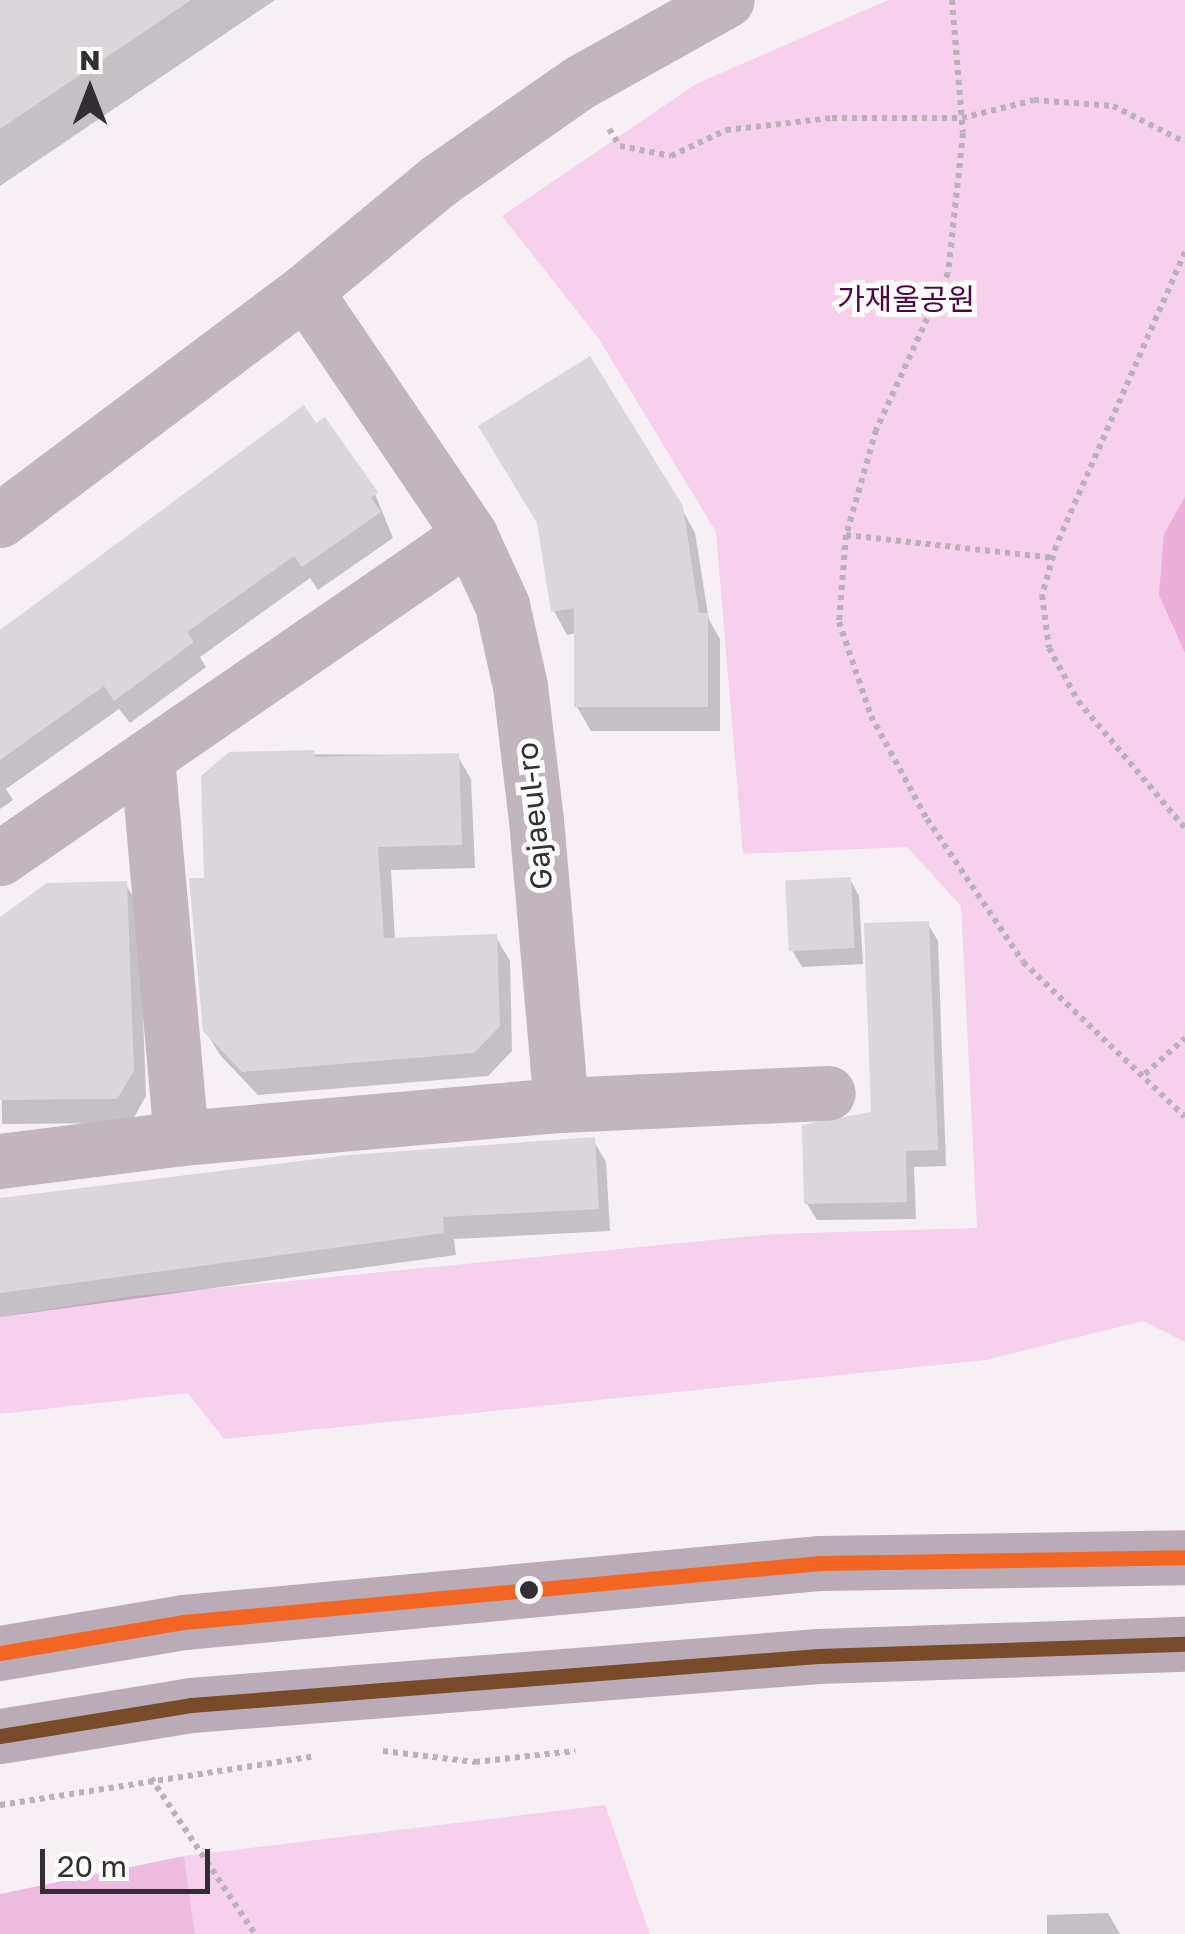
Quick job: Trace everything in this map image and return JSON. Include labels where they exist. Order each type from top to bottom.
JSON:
[{"type":"main road","points":[[0,1653],[184,1622],[820,1563],[1185,1557]]},
{"type":"main road","points":[[0,1736],[191,1705],[740,1662],[1185,1644]]},
{"type":"street","points":[[0,520],[305,291],[438,181],[580,82],[726,0]]},
{"type":"street","name":"Gajaeul-ro","points":[[305,291],[470,535],[502,605],[520,686],[561,1105]]},
{"type":"street","points":[[0,858],[470,535]]},
{"type":"street","points":[[147,756],[181,1138]]},
{"type":"street","points":[[0,1161],[181,1138],[561,1105],[828,1092]]},
{"type":"path","points":[[952,0],[962,118],[948,273],[876,430],[846,535],[839,622],[872,716],[927,819],[1023,962],[1185,1116]]},
{"type":"path","points":[[580,82],[620,146],[671,156],[726,130],[832,118],[962,118],[1034,100],[1114,106],[1185,142]]},
{"type":"path","points":[[1185,252],[1052,558],[1042,595],[1049,648],[1078,701],[1185,828]]},
{"type":"path","points":[[846,535],[1052,558]]},
{"type":"path","points":[[1145,1074],[1185,1038]]},
{"type":"path","points":[[372,1750],[475,1762],[575,1751]]},
{"type":"path","points":[[0,1806],[151,1778],[316,1756]]},
{"type":"path","points":[[151,1778],[255,1934]]},
{"type":"green space","name":"가재울공원","points":[[888,0],[1185,0],[1185,1342],[1143,1321],[986,1360],[224,1439],[188,1393],[0,1414],[0,1317],[134,1296],[774,1234],[977,1228],[961,906],[907,847],[743,854],[716,532],[599,339],[502,216],[696,84]]},
{"type":"green space","points":[[605,1805],[650,1934],[195,1934],[184,1856]]},
{"type":"shaded area","points":[[1185,497],[1185,653],[1159,595],[1164,534]]},
{"type":"shaded area","points":[[184,1856],[195,1934],[0,1934],[0,1894]]},
{"type":"building","points":[[0,0],[191,0],[0,129]]},
{"type":"building","points":[[590,356],[683,506],[699,613],[708,613],[708,707],[574,707],[574,608],[551,612],[537,523],[478,426]]},
{"type":"building","points":[[304,405],[316,423],[325,417],[378,492],[371,498],[381,512],[302,567],[294,556],[187,632],[194,642],[114,701],[104,686],[0,760],[0,630]]},
{"type":"building","points":[[314,750],[315,757],[459,753],[462,845],[378,847],[384,938],[497,934],[500,1026],[474,1053],[242,1072],[203,1031],[189,878],[204,878],[201,776],[229,752]]},
{"type":"building","points":[[851,877],[855,948],[789,951],[785,880]]},
{"type":"building","points":[[127,881],[134,1071],[117,1099],[0,1100],[0,917],[47,883]]},
{"type":"building","points":[[929,921],[938,1150],[906,1151],[907,1202],[804,1204],[802,1125],[871,1112],[864,923]]},
{"type":"building","points":[[595,1137],[599,1209],[443,1217],[444,1233],[0,1293],[0,1198],[349,1155]]},
{"type":"transit line","points":[[0,1653],[184,1622],[820,1563],[1185,1557]]},
{"type":"transit line","points":[[0,1736],[191,1705],[818,1656],[1185,1644]]}]
